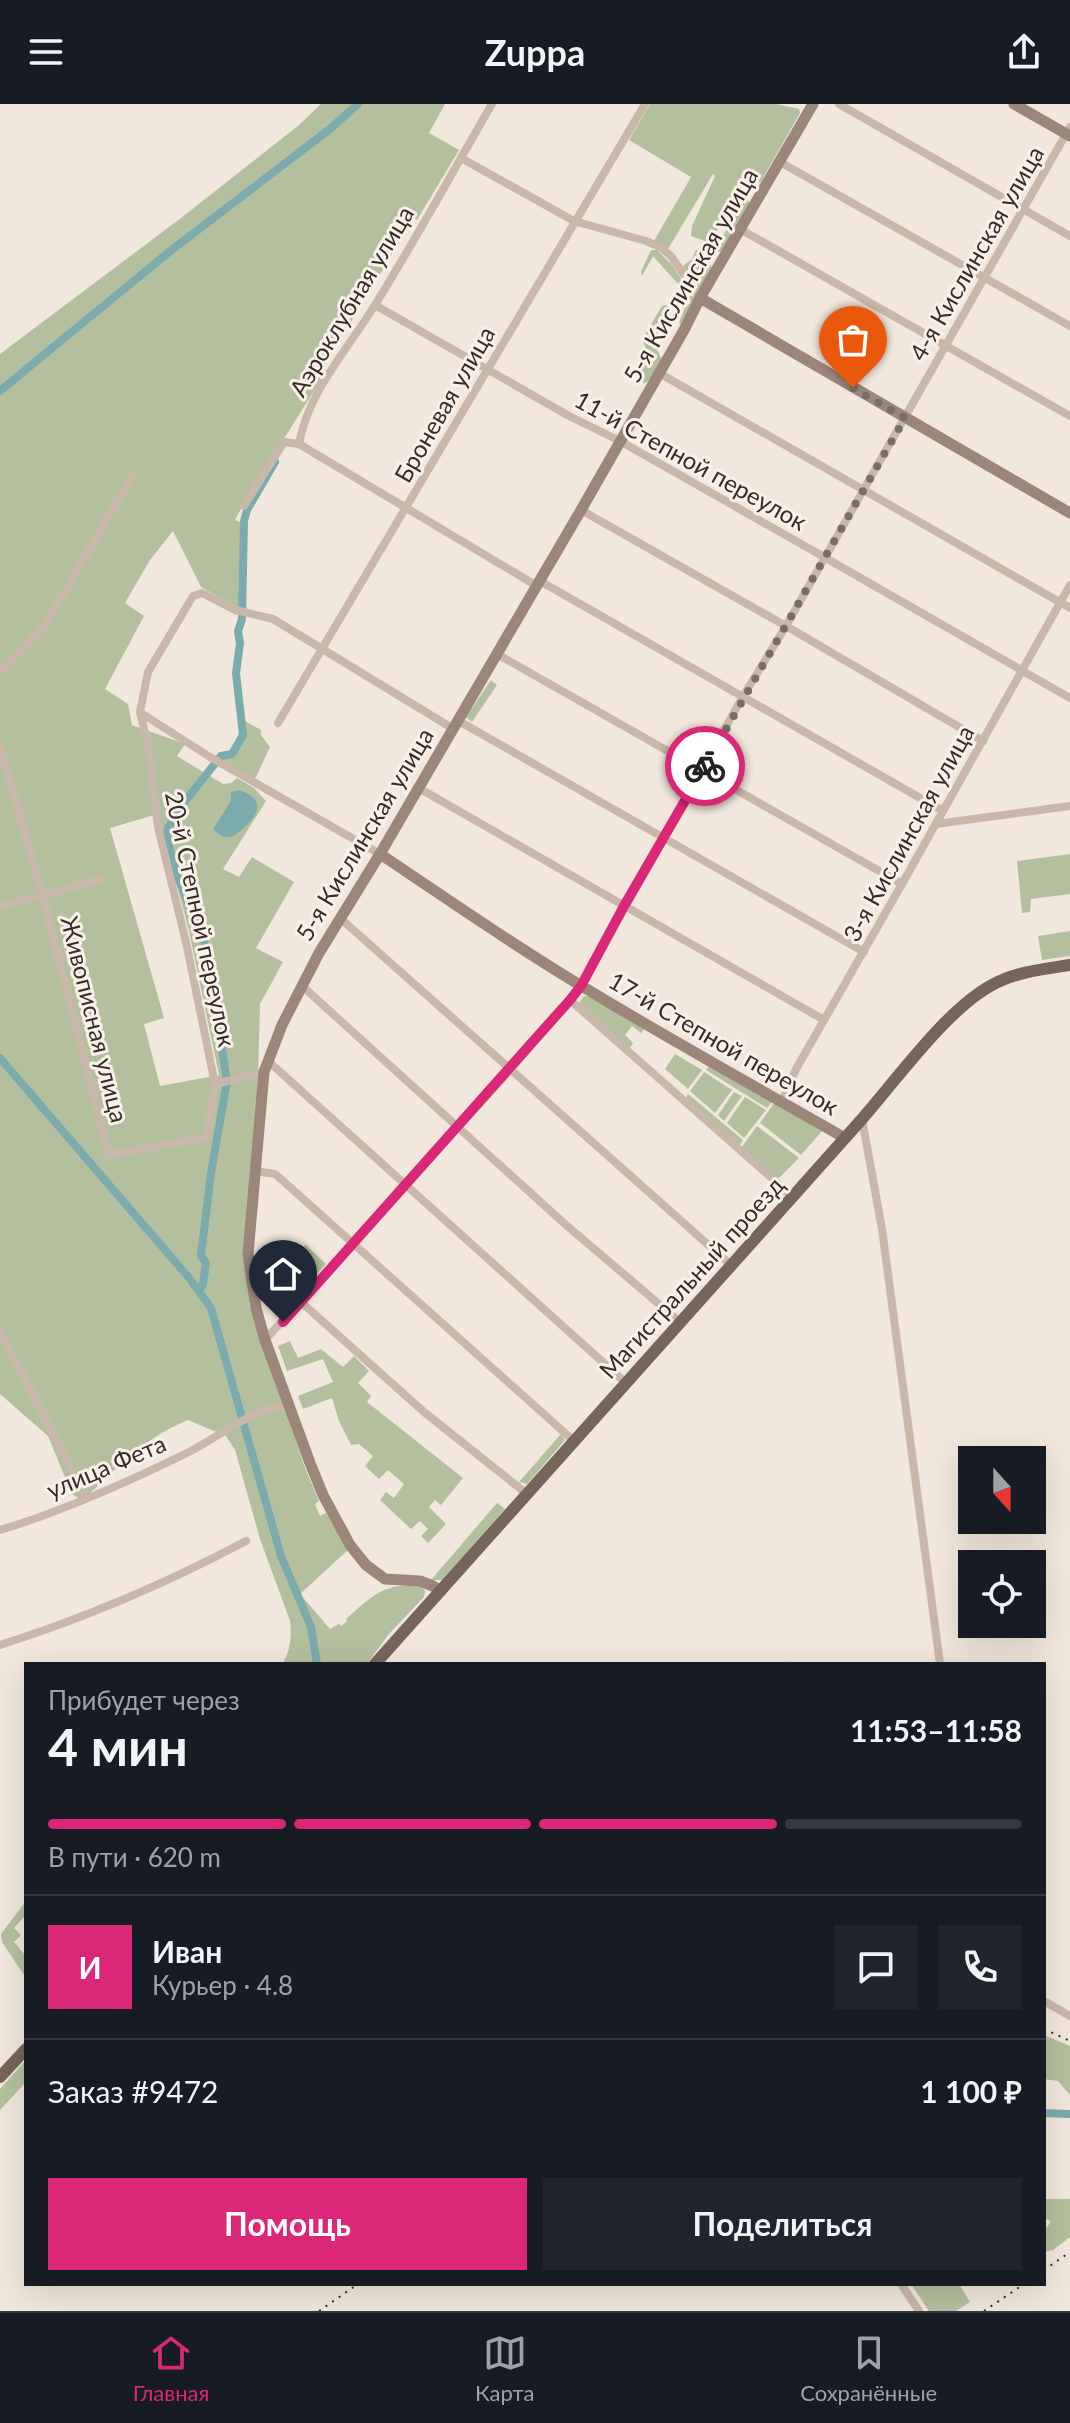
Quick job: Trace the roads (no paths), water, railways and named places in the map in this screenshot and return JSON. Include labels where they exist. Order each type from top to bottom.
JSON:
[{"type":"main road","name":"Магистральный проезд","points":[[377,1662],[934,1035],[979,993],[992,985],[1014,976],[1070,965]]},
{"type":"main road","points":[[0,2077],[24,2051]]},
{"type":"street","name":"Аэроклубная улица","points":[[299,444],[311,404],[375,305],[492,104]]},
{"type":"street","name":"Броневая улица","points":[[278,723],[645,104]]},
{"type":"street","name":"5-я Кислинская улица","points":[[441,1591],[420,1581],[385,1579],[375,1574],[350,1545],[323,1495],[265,1340],[256,1308],[248,1254],[266,1067],[301,985],[581,510],[813,104]]},
{"type":"street","points":[[839,104],[1070,236]]},
{"type":"street","points":[[1014,104],[1069,132]]},
{"type":"street","name":"4-я Кислинская улица","points":[[265,1340],[511,1069],[581,986],[742,698],[1069,132]]},
{"type":"street","points":[[461,158],[574,221],[660,247],[671,256],[700,298],[1070,513]]},
{"type":"street","points":[[780,162],[1070,326]]},
{"type":"street","points":[[740,229],[1070,416]]},
{"type":"street","name":"11-й Степной переулок","points":[[375,305],[1070,698]]},
{"type":"street","points":[[659,373],[1070,608]]},
{"type":"street","points":[[244,506],[284,442],[299,444],[406,508],[943,811]]},
{"type":"street","points":[[0,672],[45,625],[132,477]]},
{"type":"street","points":[[581,510],[983,741]]},
{"type":"street","name":"3-я Кислинская улица","points":[[782,1102],[796,1069],[1070,585]]},
{"type":"street","points":[[380,854],[210,757],[140,712],[148,672],[193,596],[202,593],[235,610],[273,619],[454,724],[663,837],[864,952]]},
{"type":"street","points":[[497,654],[902,884]]},
{"type":"street","name":"20-й Степной переулок","points":[[140,712],[149,750],[158,827],[186,942],[215,1084],[266,1067],[406,1184],[626,1383]]},
{"type":"street","name":"Живописная улица","points":[[0,745],[43,896],[109,1155],[207,1137],[215,1084]]},
{"type":"street","points":[[417,787],[824,1020]]},
{"type":"street","points":[[936,824],[1070,806]]},
{"type":"street","name":"17-й Степной переулок","points":[[380,854],[581,986],[845,1138]]},
{"type":"street","points":[[0,907],[101,879]]},
{"type":"street","points":[[341,919],[731,1265]]},
{"type":"street","points":[[301,985],[566,1225],[680,1322]]},
{"type":"street","name":"17-й Степной переулок","points":[[570,1000],[792,1196]]},
{"type":"street","points":[[862,1119],[882,1229],[940,1662]]},
{"type":"street","points":[[255,1171],[275,1174],[574,1441]]},
{"type":"street","points":[[301,1302],[424,1412],[527,1494]]},
{"type":"street","points":[[0,1330],[86,1498]]},
{"type":"street","name":"улица Фета","points":[[0,1530],[86,1498],[185,1454],[255,1413],[272,1406],[288,1405]]},
{"type":"street","points":[[0,1645],[104,1608],[167,1581],[246,1541]]},
{"type":"street","points":[[1046,2002],[1070,2016]]},
{"type":"street","points":[[902,2286],[919,2311]]},
{"type":"water","points":[[239,790],[254,798],[257,808],[247,825],[235,835],[225,837],[213,829],[231,801],[231,792]]},
{"type":"waterway","points":[[0,391],[169,252],[330,129],[358,104]]},
{"type":"waterway","points":[[199,1291],[206,1263],[201,1256],[211,1173],[227,1081],[206,947],[176,873],[167,838],[168,828],[182,805],[221,756],[232,754],[243,735],[236,673],[240,643],[238,631],[242,619],[244,521],[247,510],[275,462]]},
{"type":"waterway","points":[[0,1058],[190,1279],[211,1308],[281,1556],[311,1627],[317,1662]]},
{"type":"waterway","points":[[1046,2113],[1070,2114]]},
{"type":"railway","points":[[1046,2030],[1070,2041]]},
{"type":"railway","points":[[1046,2269],[1070,2252]]},
{"type":"railway","points":[[319,2311],[355,2286]]},
{"type":"railway","points":[[984,2311],[1021,2286]]}]
